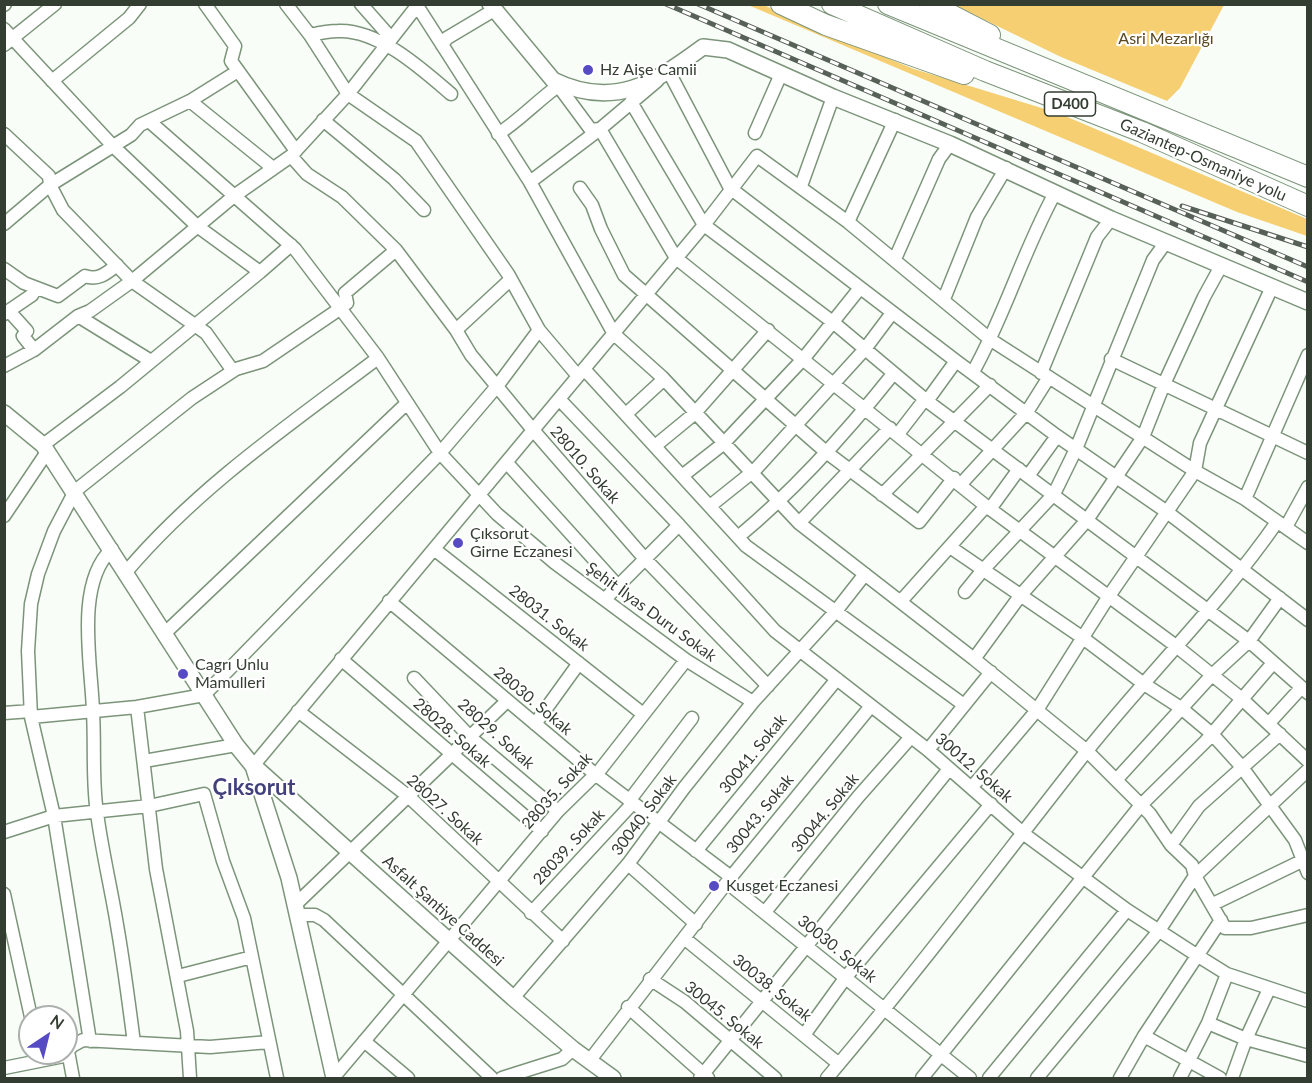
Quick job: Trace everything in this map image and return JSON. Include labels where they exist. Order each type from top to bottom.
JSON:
[{"type":"highway","points":[[781,4],[826,25],[949,70],[1142,132]]},
{"type":"highway","name":"Gaziantep-Osmaniye yolu","points":[[832,4],[985,72],[1142,132],[1308,206]]},
{"type":"highway","name":"Gaziantep-Osmaniye yolu","points":[[888,4],[1308,177]]},
{"type":"highway","points":[[930,4],[1079,84]]},
{"type":"street","points":[[55,4],[7,37],[112,145],[197,226],[260,272]]},
{"type":"street","points":[[52,81],[76,59],[129,18],[140,4]]},
{"type":"street","points":[[4,224],[50,185],[149,121],[190,101],[238,71],[231,61],[235,46],[205,4]]},
{"type":"street","points":[[286,4],[310,35],[348,94],[416,141],[510,280],[539,330],[626,414],[746,546],[964,705]]},
{"type":"street","points":[[361,4],[389,42],[450,93]]},
{"type":"street","points":[[4,366],[34,350],[78,316],[90,311],[132,281],[234,195],[294,154],[348,94],[416,5],[530,182],[614,334],[663,380],[779,503],[799,523],[974,658],[1087,751],[1117,779],[1171,845],[1192,865],[1195,876],[1225,928],[1251,928],[1308,915]]},
{"type":"street","points":[[442,45],[447,38],[492,7],[556,83],[591,130],[600,129]]},
{"type":"street","points":[[310,35],[338,30],[389,42]]},
{"type":"street","points":[[530,182],[600,129],[667,73],[703,47],[715,46],[833,97],[895,120],[1006,168],[1111,219],[1308,302]]},
{"type":"street","name":"28010. Sokak","points":[[238,71],[307,174],[342,197],[396,250],[456,330],[471,355],[533,430],[645,559],[768,686]]},
{"type":"street","points":[[556,83],[580,91],[605,93],[630,91],[667,73]]},
{"type":"street","points":[[667,73],[730,188],[956,361],[1057,436],[1167,512],[1308,620]]},
{"type":"street","points":[[755,133],[782,74]]},
{"type":"street","points":[[498,134],[517,122],[556,83]]},
{"type":"street","points":[[801,186],[833,97]]},
{"type":"street","points":[[190,101],[273,168]]},
{"type":"street","points":[[632,102],[704,225],[834,323],[926,400],[1249,641],[1305,690],[1269,723]]},
{"type":"street","points":[[323,120],[394,179],[424,210]]},
{"type":"street","points":[[848,222],[895,120]]},
{"type":"street","name":"Şehit İlyas Duru Sokak","points":[[149,121],[291,245],[378,358],[440,453],[497,514],[547,556],[686,660],[753,702]]},
{"type":"street","points":[[600,129],[676,258],[988,507],[1176,646],[1242,699],[1308,760]]},
{"type":"street","points":[[4,134],[49,176],[50,185],[63,210],[132,281],[206,333],[233,371]]},
{"type":"street","points":[[895,259],[939,159],[950,144]]},
{"type":"street","points":[[253,766],[614,334],[704,225],[730,188],[757,156],[848,222],[991,340],[1195,471],[1245,499],[1308,543]]},
{"type":"street","points":[[944,299],[977,217],[1006,168]]},
{"type":"street","points":[[580,188],[592,205],[601,230],[624,275],[826,452],[919,522],[1027,412],[1045,375],[1097,237],[1111,219]]},
{"type":"street","points":[[973,372],[991,340],[1035,230],[1055,193]]},
{"type":"street","points":[[966,592],[982,570],[1054,494],[1094,407],[1111,359],[1153,260],[1166,242]]},
{"type":"street","points":[[4,516],[45,448],[291,245]]},
{"type":"street","points":[[90,1041],[54,816],[31,714],[28,678],[31,604],[54,531],[75,491],[192,399],[233,371],[263,361],[341,308],[347,303],[345,293],[396,250]]},
{"type":"street","points":[[4,268],[36,288],[58,296],[85,276],[93,279],[102,277],[117,265]]},
{"type":"street","points":[[974,658],[1020,596],[1087,520],[1143,437],[1164,384],[1204,297],[1221,266]]},
{"type":"street","points":[[456,330],[510,280]]},
{"type":"street","points":[[972,788],[1037,710],[1109,596],[1195,471],[1200,442],[1217,411],[1272,287]]},
{"type":"street","points":[[34,350],[23,336],[27,331],[7,313],[32,295],[36,288]]},
{"type":"street","points":[[682,476],[723,444],[765,400],[834,323],[860,288]]},
{"type":"street","points":[[710,506],[751,473],[865,349],[892,313]]},
{"type":"street","points":[[78,316],[151,361]]},
{"type":"street","points":[[4,712],[31,714],[93,712],[204,695],[440,453],[498,385],[539,330]]},
{"type":"street","points":[[655,446],[694,414],[768,330]]},
{"type":"street","points":[[1245,499],[1308,355]]},
{"type":"street","points":[[126,573],[155,538],[193,501],[247,456],[378,358]]},
{"type":"street","points":[[1111,359],[1308,453]]},
{"type":"street","points":[[799,523],[849,470],[926,400],[956,361]]},
{"type":"street","points":[[738,537],[779,503],[866,409],[893,374]]},
{"type":"street","points":[[626,414],[663,380]]},
{"type":"street","points":[[882,495],[990,385]]},
{"type":"street","name":"30012. Sokak","points":[[559,399],[679,525],[775,631],[928,750],[1024,834],[1158,932],[1227,974],[1308,1001]]},
{"type":"street","points":[[165,633],[407,403]]},
{"type":"street","points":[[4,413],[45,448],[75,491],[237,746],[253,766],[297,909],[334,1078]]},
{"type":"street","points":[[901,601],[1057,436]]},
{"type":"street","points":[[507,463],[618,586]]},
{"type":"street","points":[[827,1078],[885,1009],[1087,751],[1281,525],[1308,487]]},
{"type":"street","points":[[605,599],[679,525]]},
{"type":"street","points":[[950,547],[1083,638],[1144,684],[1181,708],[1212,734],[1241,766],[1271,806],[1305,859],[1308,873]]},
{"type":"street","points":[[112,549],[103,557],[88,610],[86,640],[93,712],[96,811],[117,925],[134,1043]]},
{"type":"street","name":"28031. Sokak","points":[[434,549],[644,714]]},
{"type":"street","name":"30040. Sokak","points":[[513,998],[628,864],[753,702],[836,611],[866,573]]},
{"type":"street","points":[[1117,779],[1211,676],[1249,641],[1280,598]]},
{"type":"street","name":"28030. Sokak","points":[[389,602],[595,774],[630,802],[660,821]]},
{"type":"street","name":"28028. Sokak","points":[[341,659],[542,831]]},
{"type":"street","name":"28035. Sokak","points":[[334,1078],[558,811],[595,774],[686,660]]},
{"type":"street","points":[[535,724],[579,663]]},
{"type":"street","points":[[922,1078],[1141,806],[1212,734],[1273,663]]},
{"type":"street","points":[[928,750],[991,672]]},
{"type":"street","name":"28029. Sokak","points":[[414,678],[470,737],[558,811]]},
{"type":"street","name":"30041. Sokak","points":[[696,850],[837,678]]},
{"type":"street","points":[[297,909],[315,882],[350,852],[507,701]]},
{"type":"street","name":"30043. Sokak","points":[[590,1060],[628,1007],[696,924],[730,877],[871,706]]},
{"type":"street","points":[[137,707],[156,869],[187,1031],[190,1078]]},
{"type":"street","name":"28027. Sokak","points":[[298,711],[408,796],[563,941]]},
{"type":"street","name":"28039. Sokak","points":[[531,913],[630,802],[692,718]]},
{"type":"street","points":[[1171,845],[1199,806],[1241,766],[1280,734]]},
{"type":"street","name":"30044. Sokak","points":[[765,912],[858,797],[911,737]]},
{"type":"street","points":[[144,761],[237,746]]},
{"type":"street","name":"Asfalt Şantiye Caddesi","points":[[253,766],[513,998],[573,1049],[590,1060],[608,1078]]},
{"type":"street","points":[[628,1007],[704,1077],[761,1002],[949,769]]},
{"type":"street","points":[[1037,1078],[1158,932],[1195,876],[1308,770]]},
{"type":"street","points":[[4,832],[54,816],[149,806],[204,794],[223,861],[244,918],[277,1078]]},
{"type":"street","points":[[804,1035],[846,977],[991,804]]},
{"type":"street","name":"30030. Sokak","points":[[660,821],[730,877],[730,885],[970,1078]]},
{"type":"street","points":[[1213,904],[1305,859]]},
{"type":"street","points":[[628,864],[696,924]]},
{"type":"street","points":[[4,894],[28,1005]]},
{"type":"street","points":[[297,909],[324,920],[492,1078]]},
{"type":"street","points":[[989,1078],[1127,910]]},
{"type":"street","points":[[1120,1078],[1144,1036],[1221,920]]},
{"type":"street","name":"30038. Sokak","points":[[684,938],[839,1065]]},
{"type":"street","points":[[178,976],[252,957]]},
{"type":"street","points":[[1180,1078],[1208,1023],[1227,974]]},
{"type":"street","name":"30045. Sokak","points":[[650,979],[685,1002],[775,1078]]},
{"type":"street","points":[[1232,1078],[1246,1039],[1269,989]]},
{"type":"street","points":[[1208,1023],[1246,1039],[1308,1056]]},
{"type":"street","points":[[1144,1036],[1220,1078]]},
{"type":"street","points":[[78,1043],[90,1041],[210,1047],[269,1042]]},
{"type":"street","points":[[364,1041],[408,1078]]},
{"type":"street","points":[[502,1078],[562,1059],[573,1049]]},
{"type":"green space","name":"Asri Mezarlığı","points":[[1224,4],[1180,88],[1167,101],[1061,57],[954,5]]},
{"type":"green space","points":[[748,5],[764,5],[806,25],[914,69],[1058,113],[1307,219],[1307,236],[1237,212]]},
{"type":"railway","points":[[666,4],[1308,282]]},
{"type":"railway","points":[[698,4],[1308,267]]},
{"type":"railway","points":[[1182,206],[1308,247]]},
{"type":"place","name":"Hz Aişe Camii","points":[[588,70]]},
{"type":"place","name":"Çıksorut Girne Eczanesi","points":[[458,543]]},
{"type":"place","name":"Cagrı Unlu Mamulleri","points":[[183,674]]},
{"type":"place","name":"Kusget Eczanesi","points":[[714,886]]},
{"type":"district","name":"Çıksorut","points":[[254,788]]}]
